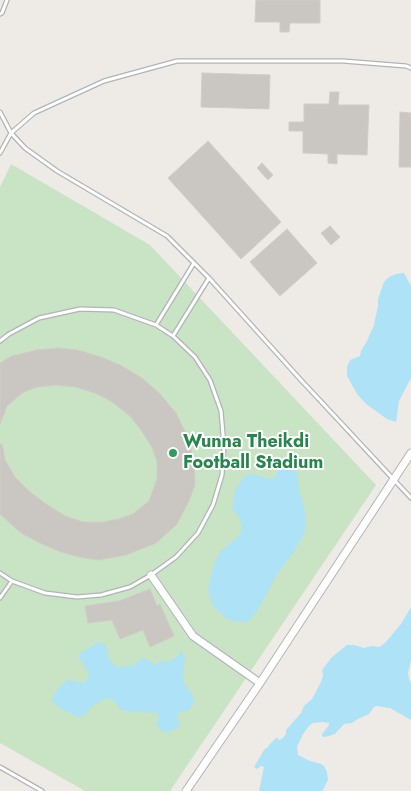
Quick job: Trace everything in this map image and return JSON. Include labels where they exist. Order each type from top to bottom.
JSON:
[{"type":"street","points":[[186,791],[260,683],[411,453]]},
{"type":"street","points":[[150,575],[193,636],[260,683]]},
{"type":"lane","points":[[0,14],[7,0]]},
{"type":"lane","points":[[0,153],[11,133],[34,113],[104,81],[177,61],[343,60],[411,68]]},
{"type":"lane","points":[[0,112],[11,133],[26,148],[57,171],[167,236],[209,278],[411,498]]},
{"type":"lane","points":[[156,325],[194,262]]},
{"type":"lane","points":[[173,336],[209,278]]},
{"type":"lane","points":[[0,341],[39,318],[80,309],[114,310],[156,325],[173,336],[195,357],[210,380],[221,411],[224,446],[222,475],[213,505],[198,533],[176,557],[130,587],[101,595],[77,597],[45,593],[12,580],[0,573]]},
{"type":"lane","points":[[0,598],[12,580]]},
{"type":"lane","points":[[0,767],[42,791]]},
{"type":"green space","name":"Wunna Theikdi Football Stadium","points":[[11,164],[150,245],[376,485],[170,791],[85,791],[0,743],[0,187]]},
{"type":"water","points":[[404,273],[411,286],[411,378],[399,401],[396,422],[387,419],[366,404],[357,394],[347,376],[347,367],[350,360],[360,356],[374,325],[378,299],[384,282],[389,277]]},
{"type":"water","points":[[279,467],[297,471],[299,492],[304,506],[305,532],[295,550],[277,574],[255,614],[247,622],[227,619],[215,608],[208,589],[213,567],[220,552],[238,537],[242,528],[240,519],[232,510],[235,490],[246,475],[254,474],[268,479],[276,477]]},
{"type":"water","points":[[411,607],[411,660],[408,674],[411,683],[411,720],[390,708],[377,706],[369,714],[352,723],[344,724],[335,734],[329,736],[324,737],[322,734],[329,723],[313,723],[303,734],[297,747],[298,755],[324,766],[328,780],[323,790],[259,791],[264,767],[261,766],[257,769],[254,767],[264,750],[277,737],[279,740],[283,738],[286,730],[301,713],[304,706],[312,699],[321,682],[322,670],[332,657],[347,645],[364,648],[379,647],[385,643],[401,624]]},
{"type":"water","points":[[99,642],[106,646],[109,659],[117,667],[130,666],[143,658],[156,665],[161,661],[168,662],[178,656],[181,651],[185,656],[183,682],[193,696],[194,703],[189,710],[178,713],[177,719],[180,722],[178,728],[165,733],[156,725],[159,718],[157,713],[123,711],[111,699],[106,698],[91,707],[86,714],[78,717],[54,703],[52,699],[57,690],[67,680],[85,683],[89,674],[79,654]]},
{"type":"building","points":[[256,0],[320,0],[320,23],[290,23],[289,32],[280,32],[280,22],[255,22]]},
{"type":"building","points":[[202,73],[270,75],[269,109],[201,107]]},
{"type":"building","points":[[330,92],[339,92],[338,105],[369,105],[367,155],[337,154],[337,164],[328,163],[328,154],[303,153],[303,131],[289,131],[289,122],[304,122],[304,104],[329,104]]},
{"type":"building","points":[[400,112],[411,113],[411,167],[399,167]]},
{"type":"building","points":[[208,141],[281,222],[241,259],[168,178]]},
{"type":"building","points":[[262,163],[273,175],[268,180],[257,168]]},
{"type":"building","points":[[330,226],[340,237],[331,245],[321,233]]},
{"type":"building","points":[[287,229],[317,263],[280,296],[250,262]]},
{"type":"building","name":"Wunna Theikdi Football Stadium","points":[[58,348],[77,350],[120,365],[142,378],[159,393],[176,413],[188,438],[194,461],[195,485],[177,524],[156,543],[126,555],[98,560],[79,557],[61,552],[21,533],[0,514],[0,444],[2,444],[5,460],[15,477],[30,492],[65,516],[83,522],[103,522],[133,514],[149,501],[157,479],[157,461],[152,447],[141,430],[130,416],[111,401],[95,393],[76,387],[56,385],[36,387],[22,393],[7,406],[0,424],[0,363],[12,356],[37,350]]},
{"type":"building","points":[[150,589],[157,606],[160,604],[174,636],[150,647],[143,630],[120,639],[112,620],[88,623],[85,606],[119,601]]},
{"type":"place","name":"Wunna Theikdi Football Stadium","points":[[173,453]]}]
